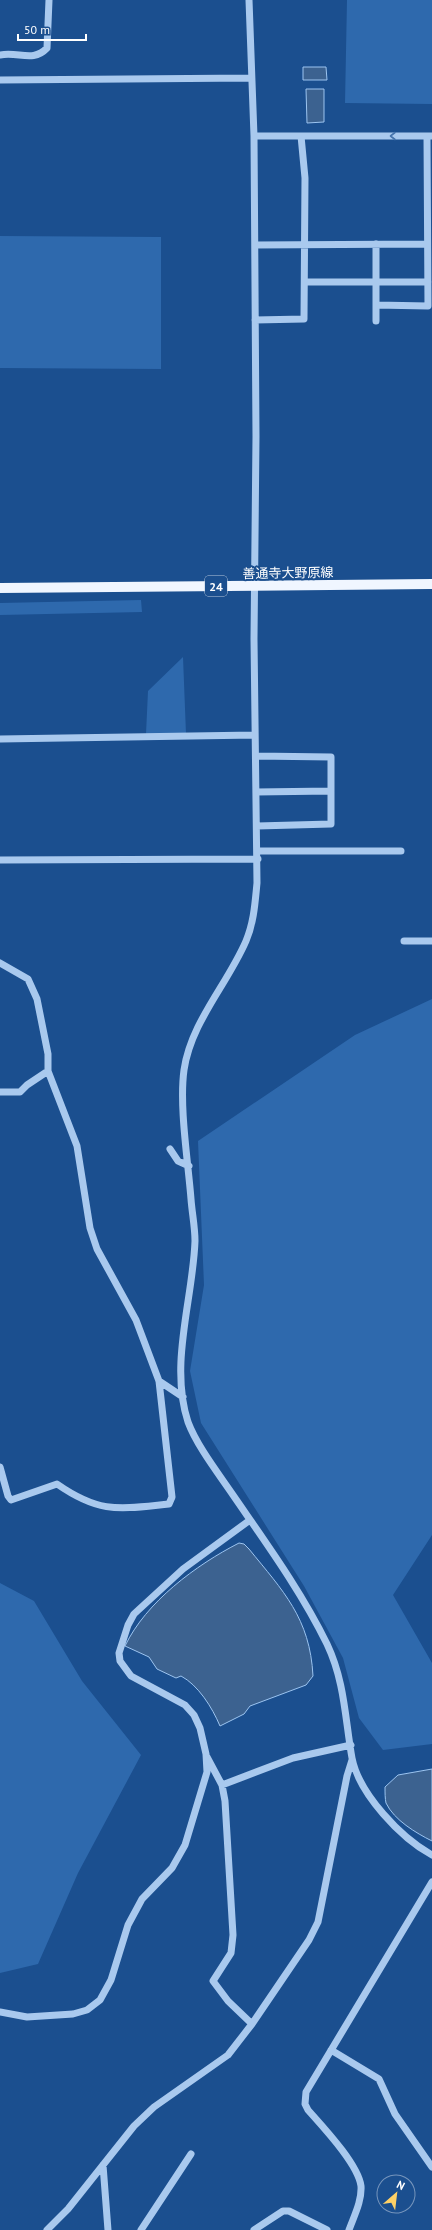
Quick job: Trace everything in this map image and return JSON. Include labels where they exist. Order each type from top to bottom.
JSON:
[{"type":"main road","name":"善通寺大野原線","points":[[0,588],[432,584]]},
{"type":"street","points":[[0,55],[35,57],[47,48],[49,0]]},
{"type":"street","points":[[249,0],[254,136],[255,734],[258,859],[254,915],[247,938],[238,958],[200,1021],[189,1048],[184,1072],[184,1109],[195,1237],[193,1276],[184,1332],[181,1366],[183,1397],[188,1423],[208,1458],[284,1570],[328,1646],[346,1704],[352,1760],[358,1777],[373,1800],[403,1835],[432,1855]]},
{"type":"street","points":[[0,80],[251,78]]},
{"type":"street","points":[[254,136],[429,136],[428,306],[376,305]]},
{"type":"street","points":[[255,320],[304,319],[305,178],[301,136]]},
{"type":"street","points":[[255,244],[428,244]]},
{"type":"street","points":[[376,244],[376,321]]},
{"type":"street","points":[[305,282],[428,282]]},
{"type":"street","points":[[0,739],[255,734]]},
{"type":"street","points":[[256,756],[331,757],[332,824],[257,826]]},
{"type":"street","points":[[256,792],[331,791]]},
{"type":"street","points":[[258,851],[400,851]]},
{"type":"street","points":[[0,860],[258,859]]},
{"type":"street","points":[[404,941],[432,941]]},
{"type":"street","points":[[0,963],[28,979],[37,999],[48,1054],[48,1071],[77,1146],[90,1228],[97,1249],[136,1320],[159,1382],[172,1497],[169,1504],[124,1509],[96,1506],[75,1497],[57,1484],[11,1500],[8,1496],[0,1467]]},
{"type":"street","points":[[0,1092],[20,1092],[27,1085],[48,1071]]},
{"type":"street","points":[[170,1149],[178,1161],[189,1166]]},
{"type":"street","points":[[159,1382],[183,1397]]},
{"type":"street","points":[[0,2012],[27,2017],[73,2014],[87,2010],[100,2000],[111,1980],[128,1925],[142,1899],[172,1868],[185,1845],[204,1787],[207,1772],[206,1754],[200,1728],[194,1715],[185,1705],[131,1676],[120,1661],[119,1653],[128,1625],[134,1614],[183,1569],[250,1520]]},
{"type":"street","points":[[222,1785],[293,1758],[351,1745]]},
{"type":"street","points":[[206,1754],[222,1785],[233,1935],[231,1953],[213,1981],[228,2001],[252,2024]]},
{"type":"street","points":[[47,2230],[68,2209],[134,2126],[154,2107],[228,2055],[252,2024],[309,1940],[318,1922],[347,1776],[352,1760]]},
{"type":"street","points":[[348,2230],[360,2196],[361,2185],[357,2172],[305,2104],[306,2092],[432,1882]]},
{"type":"street","points":[[331,2050],[379,2079],[395,2114],[432,2167]]},
{"type":"street","points":[[141,2230],[192,2154]]},
{"type":"street","points":[[103,2165],[108,2230]]},
{"type":"street","points":[[254,2230],[284,2210],[289,2211],[327,2230]]},
{"type":"shaded area","points":[[347,0],[432,0],[432,104],[345,103]]},
{"type":"shaded area","points":[[303,67],[326,67],[327,80],[303,80]]},
{"type":"shaded area","points":[[306,89],[324,89],[324,122],[307,123]]},
{"type":"shaded area","points":[[0,236],[161,237],[161,369],[0,368]]},
{"type":"shaded area","points":[[141,600],[142,612],[0,615],[0,603]]},
{"type":"shaded area","points":[[183,657],[186,734],[146,734],[148,691]]},
{"type":"shaded area","points":[[432,999],[432,1535],[393,1595],[432,1663],[432,1744],[383,1750],[359,1718],[343,1658],[304,1586],[201,1423],[190,1371],[204,1285],[198,1141],[355,1035]]},
{"type":"shaded area","points":[[239,1543],[244,1544],[249,1549],[273,1578],[293,1606],[307,1638],[313,1676],[306,1685],[250,1706],[244,1714],[220,1726],[204,1697],[193,1685],[181,1676],[176,1678],[157,1669],[149,1657],[125,1646],[134,1630],[146,1614],[174,1586],[206,1562]]},
{"type":"shaded area","points":[[0,1583],[34,1601],[82,1681],[141,1755],[78,1873],[38,1964],[0,1973]]},
{"type":"shaded area","points":[[432,1769],[432,1841],[413,1830],[394,1815],[386,1803],[385,1787],[398,1775]]}]
